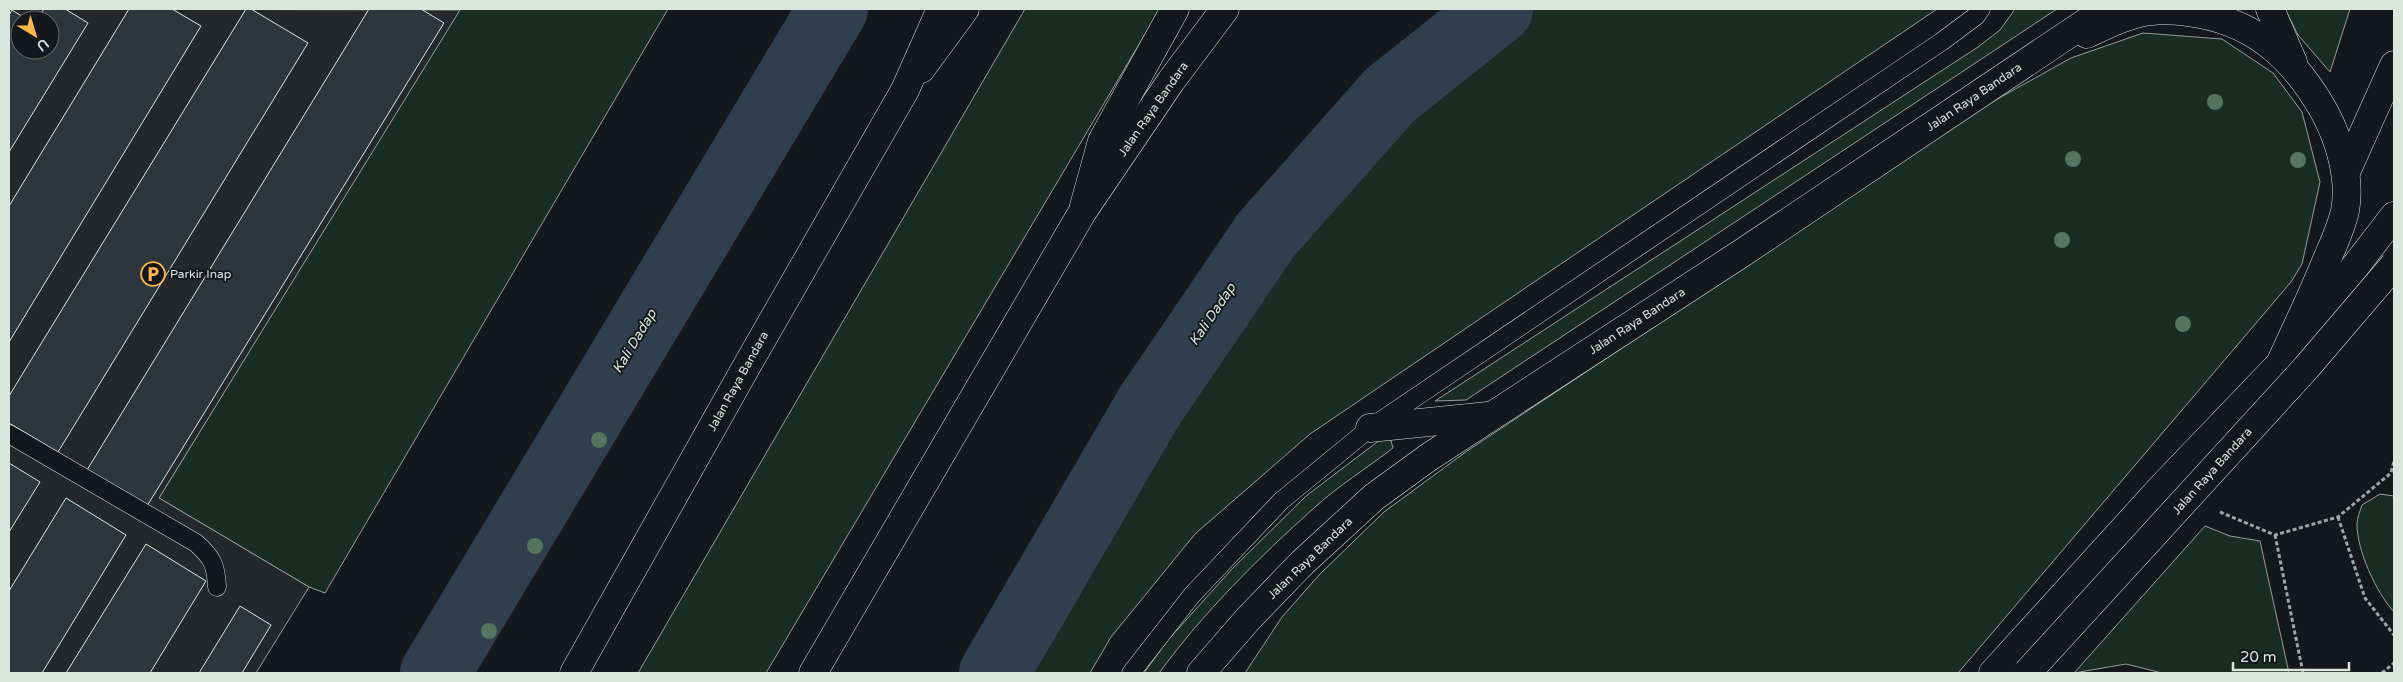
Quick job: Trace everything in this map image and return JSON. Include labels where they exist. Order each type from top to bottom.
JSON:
[{"type":"street","name":"Jalan Raya Bandara","points":[[574,673],[905,90],[941,9]]},
{"type":"street","name":"Jalan Raya Bandara","points":[[905,90],[965,9]]},
{"type":"street","name":"Jalan Raya Bandara","points":[[1083,210],[1102,141],[1175,9]]},
{"type":"street","name":"Jalan Raya Bandara","points":[[813,673],[1083,210],[1171,81],[1225,9]]},
{"type":"street","name":"Jalan Raya Bandara","points":[[1201,673],[1248,619],[1302,564],[1374,497],[1492,415],[1745,252],[2106,9]]},
{"type":"street","points":[[2270,9],[2295,68]]},
{"type":"street","points":[[2016,68],[2104,26],[2149,11],[2175,10],[2217,18],[2240,25],[2260,36],[2295,68],[2316,97],[2333,128],[2346,172],[2345,210],[2327,260],[2280,364]]},
{"type":"street","points":[[2346,172],[2394,65]]},
{"type":"street","points":[[1993,673],[2164,486],[2280,364],[2394,216]]},
{"type":"street","name":"Jalan Raya Bandara","points":[[2027,673],[2306,368],[2394,266]]},
{"type":"street","points":[[1370,428],[1492,415]]},
{"type":"street","points":[[1223,673],[1248,619]]},
{"type":"lane","points":[[1131,673],[1192,595],[1281,501],[1370,428],[1941,42],[1976,16],[1981,9]]},
{"type":"lane","points":[[9,434],[196,543],[208,553],[216,570],[216,586]]},
{"type":"path","points":[[2215,509],[2275,536],[2338,517],[2392,474],[2394,461]]},
{"type":"path","points":[[2338,517],[2365,598],[2394,635]]},
{"type":"path","points":[[2275,536],[2303,673]]},
{"type":"path","points":[[2382,673],[2394,662]]},
{"type":"green space","points":[[458,9],[668,9],[325,593],[309,587],[159,498]]},
{"type":"green space","points":[[1025,9],[1160,9],[766,673],[638,673]]},
{"type":"green space","points":[[1518,9],[1937,9],[1310,434],[1195,534],[1111,637],[1090,673],[1004,673],[1157,412],[1271,243],[1396,103]]},
{"type":"green space","points":[[2015,9],[2057,9],[1466,400],[1435,401],[1978,47],[2000,30]]},
{"type":"green space","points":[[2285,9],[2350,9],[2330,72],[2298,35]]},
{"type":"green space","points":[[2143,33],[2222,39],[2273,73],[2302,112],[2320,182],[2302,264],[2291,282],[1958,673],[1245,673],[1282,617],[1320,574],[1384,512],[1467,451],[1992,102],[2071,58]]},
{"type":"green space","points":[[1389,433],[1393,448],[1323,500],[1272,546],[1194,629],[1159,673],[1144,673],[1168,640],[1232,569],[1306,496]]},
{"type":"green space","points":[[2380,494],[2394,496],[2394,612],[2374,582],[2364,558],[2358,535],[2357,522],[2362,505]]},
{"type":"green space","points":[[2205,526],[2230,536],[2260,541],[2289,673],[2162,673],[2126,664],[2074,673]]},
{"type":"shaded area","name":"Parkir Inap","points":[[9,9],[460,10],[159,498],[309,587],[256,673],[9,673]]},
{"type":"building","points":[[65,9],[88,23],[9,152],[9,15],[10,13],[10,60],[60,60],[60,10],[43,10]]},
{"type":"building","points":[[129,9],[172,9],[201,26],[9,342],[9,206]]},
{"type":"building","points":[[246,9],[251,9],[308,43],[58,452],[9,423],[9,396]]},
{"type":"building","points":[[369,9],[421,9],[444,23],[147,506],[87,470]]},
{"type":"building","points":[[9,463],[40,482],[9,532]]},
{"type":"building","points":[[66,498],[126,535],[42,673],[9,673],[9,591]]},
{"type":"building","points":[[146,544],[206,581],[150,673],[66,673]]},
{"type":"building","points":[[240,606],[271,625],[242,673],[199,673]]},
{"type":"waterway","name":"Kali Dadap","points":[[435,673],[833,9]]},
{"type":"waterway","name":"Kali Dadap","points":[[994,673],[1149,407],[1266,235],[1390,95],[1498,9]]},
{"type":"place","name":"Parkir Inap","points":[[153,274]]}]
